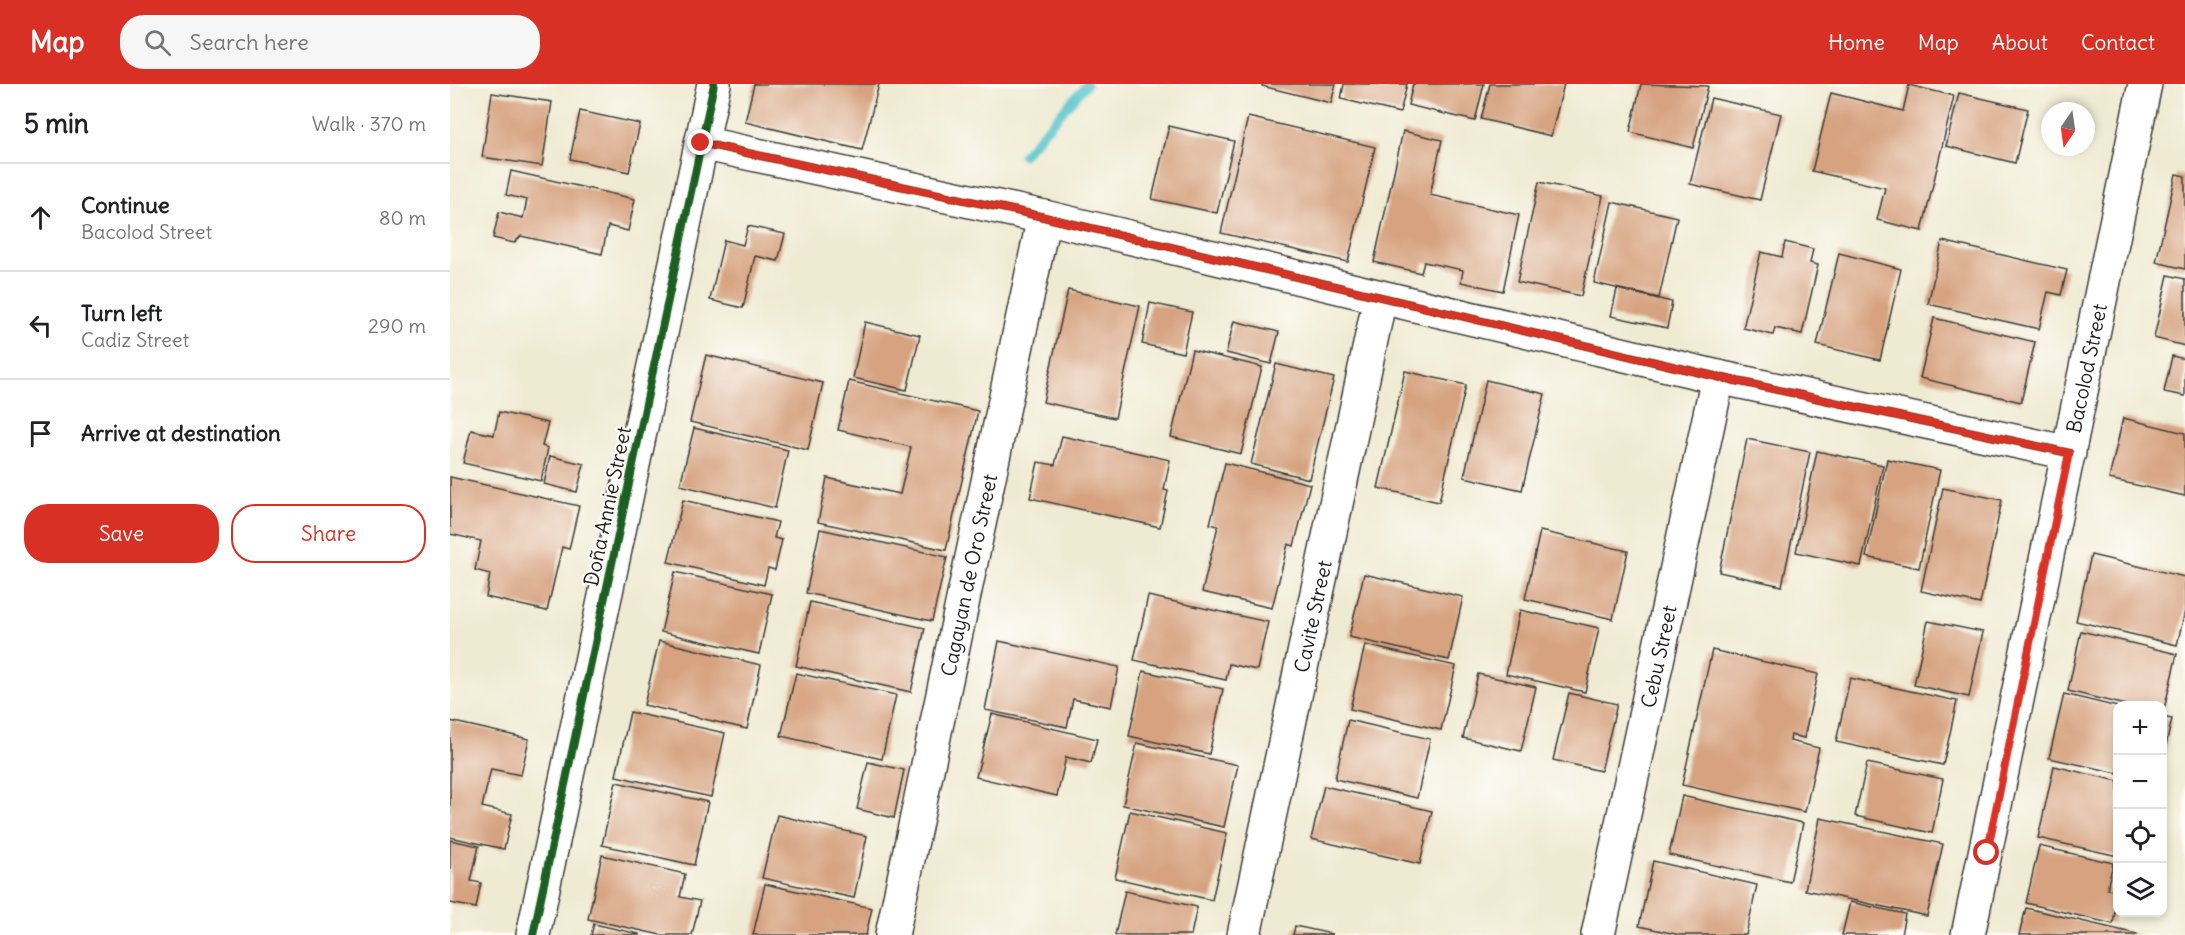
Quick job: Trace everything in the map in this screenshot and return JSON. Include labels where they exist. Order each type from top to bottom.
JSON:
[{"type":"street","name":"Doña Annie Street","points":[[533,935],[714,84]]},
{"type":"street","name":"Bacolod Street","points":[[1968,935],[2145,84]]},
{"type":"street","points":[[701,143],[1044,217],[1718,377],[2069,453]]},
{"type":"street","name":"Cagayan de Oro Street","points":[[892,935],[1044,217]]},
{"type":"street","name":"Cavite Street","points":[[1245,935],[1380,298]]},
{"type":"street","name":"Cebu Street","points":[[1598,935],[1718,377]]},
{"type":"building","points":[[754,84],[879,84],[862,150],[745,122]]},
{"type":"building","points":[[1262,84],[1336,84],[1331,103],[1262,86]]},
{"type":"building","points":[[1344,84],[1407,84],[1400,113],[1341,99]]},
{"type":"building","points":[[1413,84],[1484,84],[1475,121],[1408,105]]},
{"type":"building","points":[[1490,84],[1564,84],[1551,136],[1481,119]]},
{"type":"building","points":[[1641,84],[1708,86],[1693,148],[1630,132]]},
{"type":"building","points":[[1909,85],[1954,96],[1922,231],[1877,220],[1885,188],[1812,171],[1831,93],[1903,111]]},
{"type":"building","points":[[492,93],[552,102],[542,166],[482,157]]},
{"type":"building","points":[[1959,93],[2028,109],[2015,163],[1946,146]]},
{"type":"building","points":[[1711,98],[1781,114],[1760,200],[1690,184]]},
{"type":"building","points":[[580,111],[640,124],[629,172],[570,159]]},
{"type":"building","points":[[1248,117],[1375,147],[1348,262],[1221,233]]},
{"type":"building","points":[[1169,126],[1234,141],[1217,213],[1152,199]]},
{"type":"building","points":[[1403,131],[1442,140],[1430,195],[1519,215],[1503,291],[1461,282],[1463,270],[1424,262],[1421,273],[1374,262]]},
{"type":"building","points":[[511,171],[635,199],[628,231],[608,226],[602,254],[521,236],[514,243],[493,238],[499,212],[523,218],[527,200],[506,195]]},
{"type":"building","points":[[2176,174],[2185,176],[2185,269],[2156,262]]},
{"type":"building","points":[[1539,182],[1603,196],[1581,296],[1517,282]]},
{"type":"building","points":[[1612,202],[1677,217],[1659,298],[1594,283]]},
{"type":"building","points":[[748,226],[785,234],[778,261],[755,256],[743,308],[710,300],[724,240],[743,245]]},
{"type":"building","points":[[1942,241],[2067,270],[2061,295],[2048,292],[2039,329],[1928,304]]},
{"type":"building","points":[[1785,242],[1813,249],[1810,263],[1818,265],[1802,334],[1775,328],[1773,335],[1743,328],[1761,252],[1782,257]]},
{"type":"building","points":[[1839,253],[1901,269],[1880,360],[1817,345]]},
{"type":"building","points":[[2168,275],[2185,279],[2185,346],[2154,338]]},
{"type":"building","points":[[1617,289],[1672,302],[1667,328],[1611,316]]},
{"type":"building","points":[[1068,290],[1140,306],[1115,418],[1043,402]]},
{"type":"building","points":[[1150,303],[1192,312],[1183,353],[1142,344]]},
{"type":"building","points":[[1934,318],[2035,342],[2021,402],[1920,378]]},
{"type":"building","points":[[1234,321],[1279,332],[1271,364],[1226,353]]},
{"type":"building","points":[[865,322],[920,335],[907,390],[853,378]]},
{"type":"building","points":[[1192,350],[1262,367],[1241,454],[1171,437]]},
{"type":"building","points":[[706,355],[823,383],[808,450],[690,422]]},
{"type":"building","points":[[2172,356],[2185,359],[2185,396],[2164,392]]},
{"type":"building","points":[[1276,364],[1334,378],[1309,479],[1251,464]]},
{"type":"building","points":[[1405,371],[1466,385],[1439,502],[1378,488]]},
{"type":"building","points":[[1486,380],[1545,394],[1522,490],[1464,477]]},
{"type":"building","points":[[849,381],[978,411],[946,550],[818,522],[827,478],[900,494],[911,447],[838,430]]},
{"type":"building","points":[[499,412],[548,423],[542,446],[548,448],[541,481],[463,463],[471,430],[494,435]]},
{"type":"building","points":[[2123,418],[2185,433],[2185,496],[2109,479]]},
{"type":"building","points":[[694,428],[788,450],[775,508],[680,485]]},
{"type":"building","points":[[1062,436],[1170,460],[1164,490],[1168,491],[1160,527],[1030,498],[1038,462],[1055,465]]},
{"type":"building","points":[[1747,439],[1810,452],[1782,586],[1719,572]]},
{"type":"building","points":[[1817,451],[1883,465],[1861,566],[1796,552]]},
{"type":"building","points":[[550,456],[584,464],[577,492],[544,484]]},
{"type":"building","points":[[1887,459],[1940,470],[1919,568],[1866,557]]},
{"type":"building","points":[[1225,463],[1310,484],[1294,546],[1288,544],[1272,608],[1202,592],[1218,526],[1210,524]]},
{"type":"building","points":[[450,477],[579,506],[569,549],[562,547],[547,611],[486,597],[490,574],[475,570],[481,541],[450,534]]},
{"type":"building","points":[[1943,488],[2002,500],[1980,604],[1921,591]]},
{"type":"building","points":[[683,500],[778,522],[774,538],[782,540],[775,570],[768,568],[764,585],[668,562]]},
{"type":"building","points":[[820,529],[947,557],[932,621],[806,593]]},
{"type":"building","points":[[1540,531],[1628,551],[1613,619],[1525,599]]},
{"type":"building","points":[[2091,555],[2185,577],[2185,611],[2177,645],[2076,621]]},
{"type":"building","points":[[675,572],[772,594],[759,654],[661,632]]},
{"type":"building","points":[[1364,574],[1463,597],[1449,660],[1349,637]]},
{"type":"building","points":[[1148,596],[1268,622],[1257,670],[1229,664],[1226,680],[1134,660]]},
{"type":"building","points":[[810,602],[925,628],[911,692],[796,666]]},
{"type":"building","points":[[1520,610],[1599,628],[1585,692],[1506,674]]},
{"type":"building","points":[[1928,621],[1983,632],[1969,697],[1914,685]]},
{"type":"building","points":[[2081,631],[2177,654],[2166,701],[2113,702],[2068,691]]},
{"type":"building","points":[[659,641],[761,665],[747,729],[644,705]]},
{"type":"building","points":[[999,641],[1119,667],[1111,707],[1073,699],[1067,727],[985,710]]},
{"type":"building","points":[[1365,645],[1456,666],[1441,730],[1350,709]]},
{"type":"building","points":[[1712,650],[1818,674],[1804,738],[1791,735],[1790,741],[1819,748],[1805,812],[1682,785]]},
{"type":"building","points":[[1143,671],[1223,689],[1209,754],[1129,736]]},
{"type":"building","points":[[796,673],[896,695],[882,759],[781,736]]},
{"type":"building","points":[[1478,674],[1536,687],[1521,751],[1463,738]]},
{"type":"building","points":[[1850,678],[1957,701],[1943,765],[1836,742]]},
{"type":"building","points":[[1569,693],[1617,704],[1601,771],[1553,760]]},
{"type":"building","points":[[2064,694],[2113,706],[2113,772],[2049,758]]},
{"type":"building","points":[[630,712],[725,733],[711,797],[616,776]]},
{"type":"building","points":[[992,714],[1097,739],[1091,763],[1066,757],[1057,796],[976,777]]},
{"type":"building","points":[[2167,718],[2172,719],[2167,741]]},
{"type":"building","points":[[1348,720],[1430,739],[1417,798],[1335,779]]},
{"type":"building","points":[[450,721],[529,739],[521,775],[491,769],[482,807],[512,814],[504,849],[450,837]]},
{"type":"building","points":[[1137,743],[1238,765],[1224,827],[1123,805]]},
{"type":"building","points":[[868,762],[904,770],[894,818],[857,809]]},
{"type":"building","points":[[1867,763],[1943,779],[1932,833],[1855,816]]},
{"type":"building","points":[[2054,766],[2113,780],[2113,855],[2038,838]]},
{"type":"building","points":[[616,782],[708,802],[694,865],[602,845]]},
{"type":"building","points":[[1324,786],[1432,811],[1420,864],[1311,839]]},
{"type":"building","points":[[1682,796],[1803,823],[1790,882],[1669,855]]},
{"type":"building","points":[[1130,811],[1227,833],[1212,900],[1115,878]]},
{"type":"building","points":[[777,815],[867,836],[854,898],[762,878]]},
{"type":"building","points":[[1820,818],[1943,844],[1927,916],[1805,890]]},
{"type":"building","points":[[450,840],[479,846],[471,881],[481,883],[476,908],[450,903]]},
{"type":"building","points":[[2039,846],[2113,863],[2107,889],[2113,890],[2113,924],[2026,903]]},
{"type":"building","points":[[602,855],[685,874],[680,897],[700,901],[692,935],[661,935],[588,919]]},
{"type":"building","points":[[1653,861],[1757,885],[1746,935],[1680,935],[1639,926]]},
{"type":"building","points":[[765,884],[872,908],[866,935],[753,935]]},
{"type":"building","points":[[1125,891],[1197,907],[1191,935],[1115,935]]},
{"type":"building","points":[[1850,902],[1905,914],[1901,935],[1842,935]]},
{"type":"building","points":[[2026,908],[2137,934],[2137,935],[2019,935]]},
{"type":"building","points":[[594,924],[639,934],[639,935],[591,935]]},
{"type":"building","points":[[1295,926],[1332,934],[1332,935],[1293,935]]},
{"type":"waterway","points":[[1023,155],[1087,84]]},
{"type":"cycle path","points":[[533,935],[714,84]]},
{"type":"cycle path","points":[[701,143],[1044,217],[1718,377],[2069,453]]},
{"type":"route","points":[[701,143],[1044,217],[1718,377],[2069,453],[1987,853]]}]
